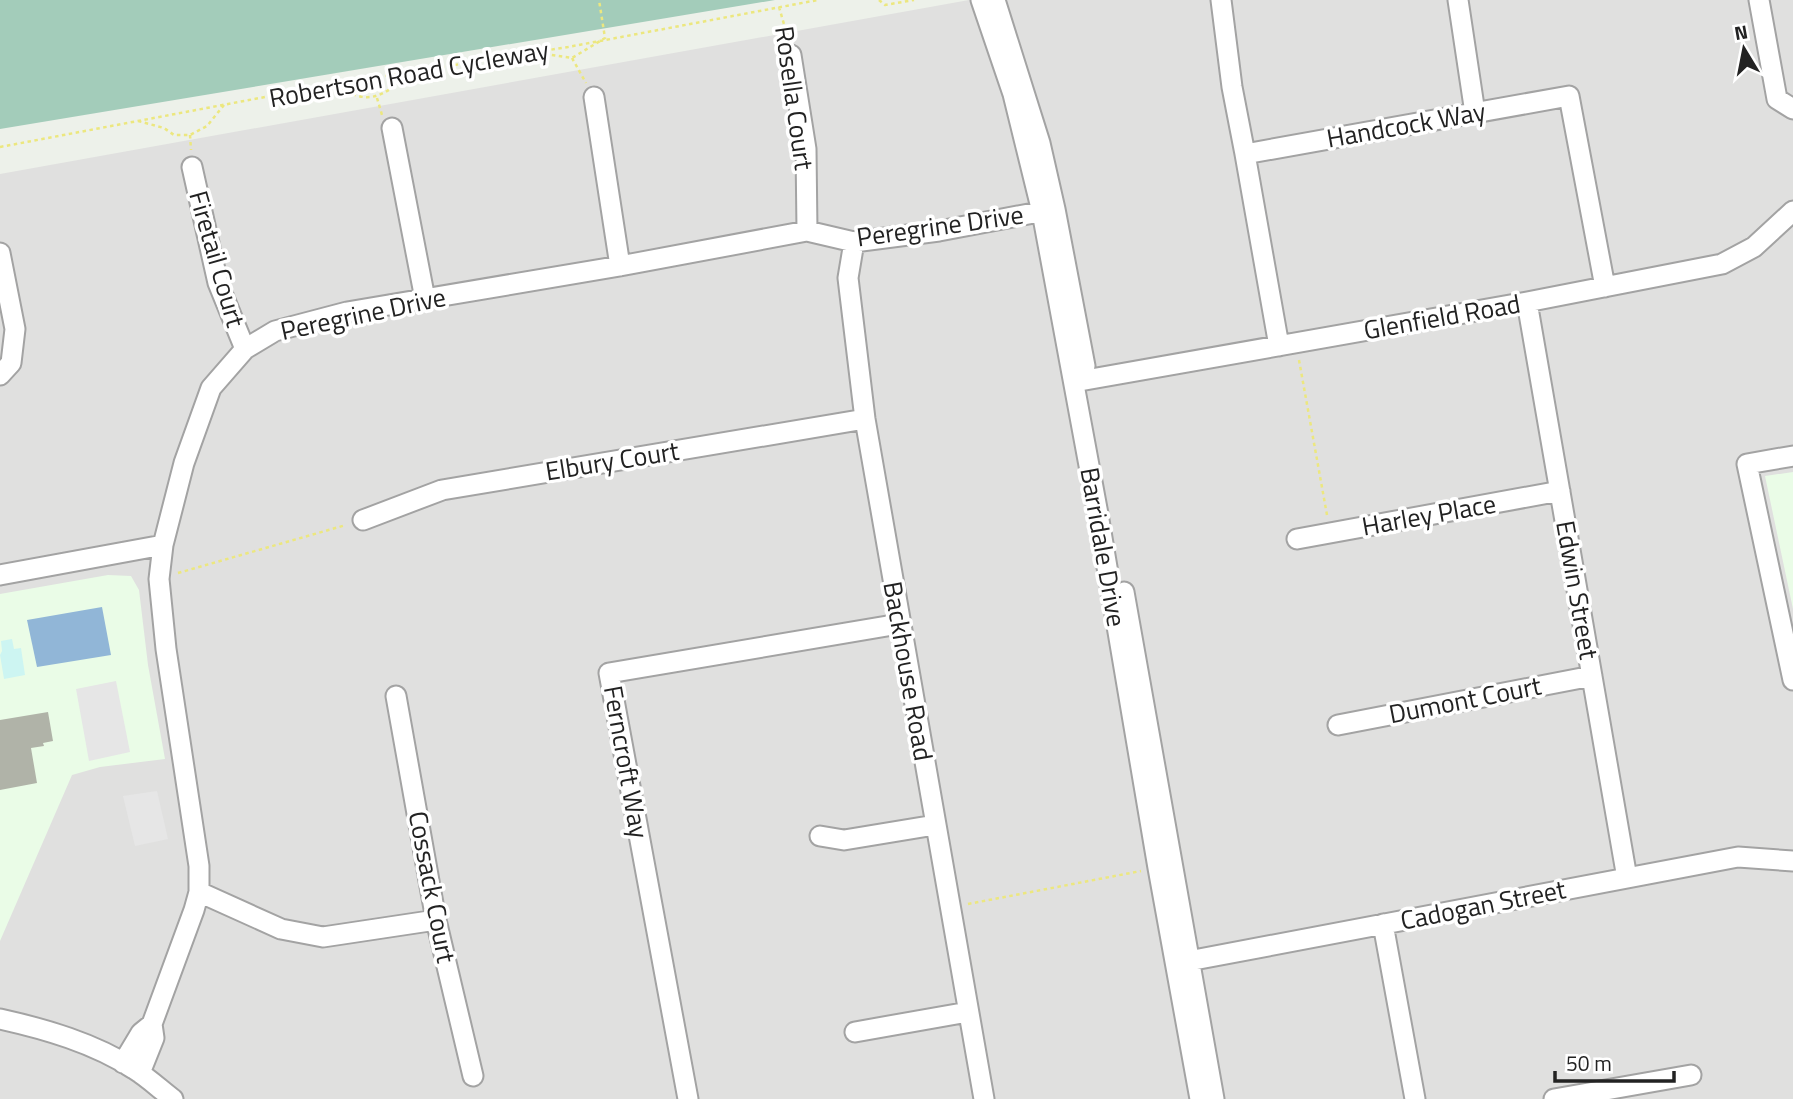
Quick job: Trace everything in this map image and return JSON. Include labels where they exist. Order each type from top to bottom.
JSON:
[{"type":"street","name":"Barridale Drive","points":[[981,0],[1049,210]]},
{"type":"street","name":"Barridale Drive","points":[[996,0],[1023,83],[1081,381],[1182,962],[1200,1099]]},
{"type":"street","points":[[1221,0],[1232,87],[1287,344]]},
{"type":"street","points":[[1458,0],[1475,113]]},
{"type":"street","points":[[1759,0],[1777,99],[1793,109]]},
{"type":"street","name":"Rosella Court","points":[[792,55],[806,149],[807,231]]},
{"type":"street","name":"Handcock Way","points":[[1245,154],[1569,96],[1605,287]]},
{"type":"street","points":[[594,97],[620,266]]},
{"type":"street","points":[[392,128],[425,299]]},
{"type":"street","name":"Firetail Court","points":[[192,167],[218,283],[244,349]]},
{"type":"street","name":"Peregrine Drive","points":[[140,1073],[154,1038],[152,1024],[199,892],[199,866],[166,649],[159,579],[163,545],[184,463],[211,388],[244,349],[275,331],[347,312],[807,231],[854,242],[1049,210]]},
{"type":"street","name":"Glenfield Road","points":[[1081,381],[1527,302],[1722,264],[1754,247],[1793,211]]},
{"type":"street","name":"Backhouse Road","points":[[854,242],[848,278],[865,419],[984,1099]]},
{"type":"street","points":[[0,253],[15,329],[11,363],[0,375]]},
{"type":"street","name":"Edwin Street","points":[[1527,302],[1627,878]]},
{"type":"street","name":"Barridale Drive","points":[[1081,381],[1158,868],[1214,1099]]},
{"type":"street","name":"Elbury Court","points":[[363,520],[442,490],[865,419]]},
{"type":"street","points":[[1793,456],[1747,464],[1793,680]]},
{"type":"street","name":"Harley Place","points":[[1297,539],[1560,491]]},
{"type":"street","points":[[0,575],[163,545]]},
{"type":"street","name":"Ferncroft Way","points":[[688,1099],[609,673],[899,624]]},
{"type":"street","name":"Dumont Court","points":[[1338,725],[1592,676]]},
{"type":"street","name":"Cossack Court","points":[[396,696],[436,920],[473,1076]]},
{"type":"street","points":[[820,836],[844,840],[935,825]]},
{"type":"street","name":"Cadogan Street","points":[[1182,962],[1738,857],[1793,860]]},
{"type":"street","points":[[199,892],[281,929],[323,937],[436,920]]},
{"type":"street","points":[[1383,924],[1415,1099]]},
{"type":"street","points":[[855,1032],[968,1012]]},
{"type":"street","points":[[0,1019],[38,1028],[95,1049],[123,1062],[173,1099]]},
{"type":"street","name":"Peregrine Drive","points":[[123,1062],[141,1033],[152,1024]]},
{"type":"street","points":[[1554,1099],[1691,1075]]},
{"type":"path","points":[[536,52],[572,58],[605,38],[599,0]]},
{"type":"path","name":"Robertson Road Cycleway","points":[[0,147],[818,0]]},
{"type":"path","points":[[879,0],[885,5],[914,0]]},
{"type":"path","name":"Rosella Court","points":[[779,7],[792,55]]},
{"type":"path","points":[[572,58],[594,97]]},
{"type":"path","points":[[334,85],[359,97],[377,98],[414,72]]},
{"type":"path","points":[[137,121],[164,128],[174,135],[190,135],[207,126],[224,106]]},
{"type":"path","points":[[1287,344],[1330,533]]},
{"type":"path","points":[[159,579],[363,520]]},
{"type":"path","points":[[950,907],[1158,868]]},
{"type":"shaded area","points":[[0,0],[775,0],[0,129]]},
{"type":"shaded area","points":[[969,0],[1793,0],[1793,1099],[0,1099],[0,174]]},
{"type":"shaded area","points":[[1793,472],[1793,609],[1765,476]]},
{"type":"shaded area","points":[[108,575],[131,576],[139,590],[148,665],[165,759],[100,767],[72,775],[0,941],[0,594]]},
{"type":"shaded area","points":[[102,607],[111,655],[37,667],[27,620]]},
{"type":"shaded area","points":[[12,639],[14,649],[21,648],[25,675],[4,679],[1,641]]},
{"type":"shaded area","points":[[116,681],[130,752],[89,761],[76,689]]},
{"type":"shaded area","points":[[157,791],[168,839],[135,846],[123,796]]},
{"type":"building","points":[[48,712],[53,741],[31,748],[37,783],[0,790],[0,720]]}]
